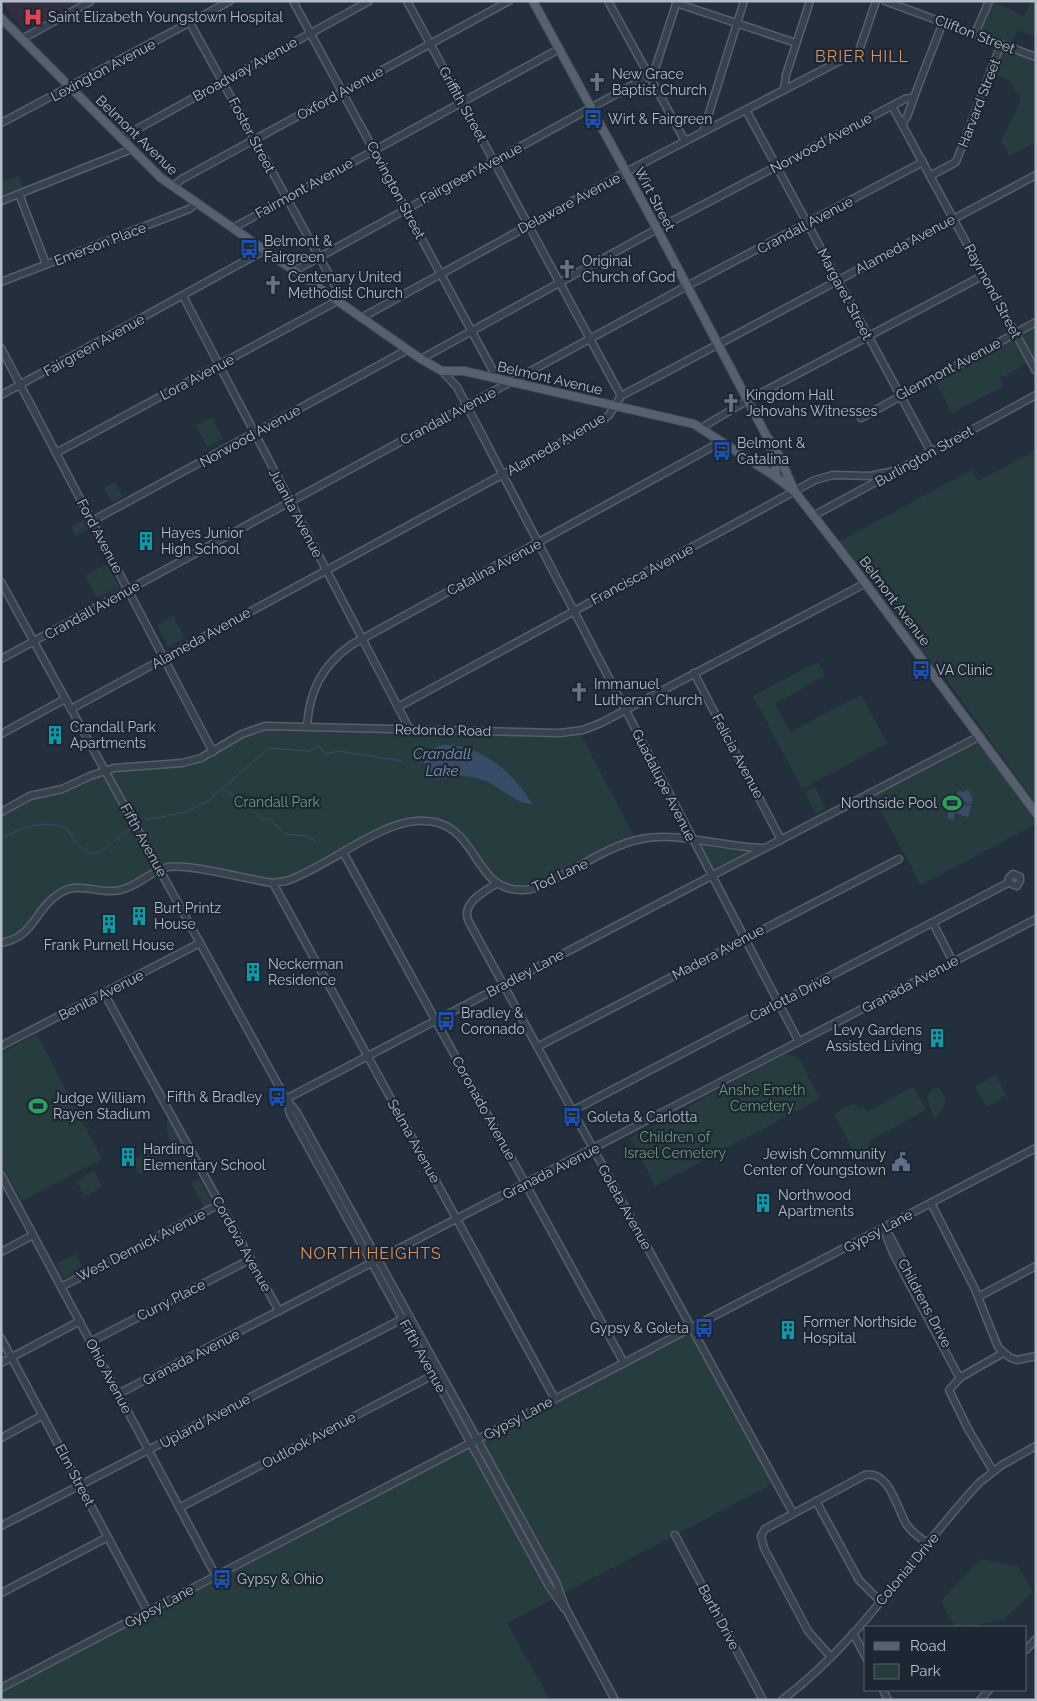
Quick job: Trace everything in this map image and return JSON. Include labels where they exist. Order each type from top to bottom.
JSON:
[{"type":"main road","name":"Wirt Street","points":[[533,1],[658,229],[767,437],[776,449],[794,492]]},
{"type":"main road","name":"Belmont Avenue","points":[[1,18],[161,178],[421,359],[442,371],[464,371],[685,422],[701,428],[776,477],[794,492],[866,583],[1036,813]]},
{"type":"main road","name":"Wirt Street","points":[[767,437],[776,477]]},
{"type":"street","points":[[22,39],[91,1]]},
{"type":"street","name":"Lexington Avenue","points":[[1,123],[230,1]]},
{"type":"street","name":"Covington Street","points":[[294,1],[497,378]]},
{"type":"street","name":"Broadway Avenue","points":[[121,138],[370,1]]},
{"type":"street","name":"Griffith Street","points":[[407,1],[621,396]]},
{"type":"street","name":"Oxford Avenue","points":[[173,186],[182,179],[509,1]]},
{"type":"street","points":[[608,1],[684,141]]},
{"type":"street","points":[[704,132],[744,1]]},
{"type":"street","points":[[784,90],[796,43],[810,1]]},
{"type":"street","name":"Delaware Avenue","points":[[361,318],[626,172],[859,50],[876,1]]},
{"type":"street","name":"Clifton Street","points":[[886,1],[1036,57]]},
{"type":"street","points":[[975,34],[989,1]]},
{"type":"street","points":[[649,76],[656,66],[676,2],[796,43]]},
{"type":"street","points":[[902,124],[907,117],[943,22]]},
{"type":"street","name":"Foster Street","points":[[190,23],[337,289],[337,301]]},
{"type":"street","name":"Harvard Street","points":[[930,176],[956,162],[1001,44]]},
{"type":"street","name":"Fairmont Avenue","points":[[233,228],[559,48]]},
{"type":"street","name":"Fairgreen Avenue","points":[[294,271],[318,256],[649,76]]},
{"type":"street","name":"Norwood Avenue","points":[[472,330],[658,229],[892,106],[914,97]]},
{"type":"street","name":"Raymond Street","points":[[892,106],[1036,371]]},
{"type":"street","name":"Margaret Street","points":[[746,110],[931,452]]},
{"type":"street","points":[[1,201],[132,149]]},
{"type":"street","name":"Crandall Avenue","points":[[1,659],[687,286],[923,162]]},
{"type":"street","name":"Alameda Avenue","points":[[71,709],[602,420],[615,406],[621,396],[1036,175]]},
{"type":"street","points":[[19,194],[46,264]]},
{"type":"street","name":"Emerson Place","points":[[1,282],[189,209],[197,203]]},
{"type":"street","name":"Fairgreen Avenue","points":[[1,395],[265,250]]},
{"type":"street","points":[[701,428],[709,421],[984,275]]},
{"type":"street","name":"Juanita Avenue","points":[[183,296],[410,730]]},
{"type":"street","name":"Lora Avenue","points":[[56,453],[337,301]]},
{"type":"street","name":"Glenmont Avenue","points":[[861,418],[1036,322]]},
{"type":"street","points":[[421,359],[472,330]]},
{"type":"street","name":"Ford Avenue","points":[[1,348],[213,752]]},
{"type":"street","name":"Norwood Avenue","points":[[92,521],[407,350]]},
{"type":"street","name":"Guadalupe Avenue","points":[[442,371],[457,387],[799,1042]]},
{"type":"street","name":"Burlington Street","points":[[813,516],[1036,395]]},
{"type":"street","name":"Catalina Avenue","points":[[307,727],[311,698],[323,671],[340,652],[721,442]]},
{"type":"street","name":"Francisca Avenue","points":[[398,707],[794,492],[828,476],[870,476],[894,471]]},
{"type":"street","name":"Fifth Avenue","points":[[1,582],[286,1098],[296,1111],[436,1373],[471,1443],[549,1586],[566,1609]]},
{"type":"street","name":"Redondo Road","points":[[1,812],[30,796],[62,789],[122,766],[190,761],[213,752],[260,727],[568,733],[591,727],[866,583]]},
{"type":"street","name":"Felicia Avenue","points":[[694,673],[782,840]]},
{"type":"street","points":[[1,734],[65,699]]},
{"type":"street","name":"Tod Lane","points":[[496,884],[516,890],[531,889],[630,842],[656,837],[740,847],[765,848],[980,736]]},
{"type":"street","points":[[1,943],[24,935],[46,904],[65,890],[84,887],[105,891],[120,890],[160,870],[178,867],[274,883],[291,880],[398,825],[416,821],[430,822],[451,829],[465,840],[487,876],[496,884]]},
{"type":"street","name":"Bradley Lane","points":[[286,1098],[765,848]]},
{"type":"street","name":"Coronado Avenue","points":[[343,852],[624,1363]]},
{"type":"street","name":"Madera Avenue","points":[[537,1047],[899,858]]},
{"type":"street","name":"Selma Avenue","points":[[274,883],[556,1399]]},
{"type":"street","name":"Carlotta Drive","points":[[572,1110],[1008,883]]},
{"type":"street","name":"Goleta Avenue","points":[[496,884],[470,903],[466,913],[468,922],[793,1513]]},
{"type":"street","name":"Granada Avenue","points":[[118,1394],[1036,919]]},
{"type":"street","points":[[933,923],[954,962]]},
{"type":"street","name":"Benita Avenue","points":[[1,1046],[200,943]]},
{"type":"street","name":"Cordova Avenue","points":[[104,992],[280,1311]]},
{"type":"street","name":"Gypsy Lane","points":[[1,1688],[883,1230],[1036,1148]]},
{"type":"street","name":"Ohio Avenue","points":[[1,1175],[216,1576]]},
{"type":"street","points":[[931,1203],[978,1297],[996,1344],[1003,1353],[1017,1360],[1036,1356]]},
{"type":"street","name":"West Dennick Avenue","points":[[61,1287],[220,1204]]},
{"type":"street","name":"Childrens Drive","points":[[883,1230],[958,1375],[961,1377]]},
{"type":"street","name":"Childrens Drive","points":[[883,1230],[894,1244],[961,1373],[961,1377]]},
{"type":"street","points":[[1,1252],[33,1235]]},
{"type":"street","name":"Curry Place","points":[[90,1342],[251,1259]]},
{"type":"street","points":[[978,1297],[1036,1266]]},
{"type":"street","name":"Upland Avenue","points":[[1,1526],[405,1317]]},
{"type":"street","points":[[1,1363],[80,1321]]},
{"type":"street","name":"Elm Street","points":[[1,1338],[148,1612]]},
{"type":"street","points":[[993,1471],[949,1390],[961,1377],[1003,1353]]},
{"type":"street","name":"Fifth Avenue","points":[[436,1373],[478,1439],[556,1582],[566,1609],[615,1700]]},
{"type":"street","name":"Outlook Avenue","points":[[179,1508],[436,1373]]},
{"type":"street","points":[[1,1438],[43,1416]]},
{"type":"street","name":"Colonial Drive","points":[[782,1700],[853,1633],[973,1490],[993,1471],[1036,1446]]},
{"type":"street","points":[[830,1656],[808,1631],[762,1544],[761,1536],[765,1529],[865,1475],[876,1475],[885,1483],[908,1526],[928,1544]]},
{"type":"street","points":[[816,1501],[859,1580],[880,1601]]},
{"type":"street","name":"Barth Drive","points":[[675,1535],[763,1700]]},
{"type":"street","points":[[1,1593],[108,1537]]},
{"type":"street","points":[[853,1633],[864,1654]]},
{"type":"street","points":[[1027,1649],[1036,1639]]},
{"type":"street","points":[[980,1700],[989,1691]]},
{"type":"shaded area","name":"Saint Elizabeth Youngstown Hospital","points":[[1,1],[81,1],[25,31]]},
{"type":"green space","points":[[991,1],[1024,16],[1031,1],[1036,1],[1036,37],[1018,30],[1011,47],[1036,57],[1036,142],[1009,156],[1001,141],[1021,99],[1009,80],[990,72],[1001,44],[975,34]]},
{"type":"green space","points":[[19,176],[23,187],[1,195],[1,177],[5,181]]},
{"type":"green space","points":[[1036,322],[1036,359],[1000,378],[1004,386],[952,413],[933,377]]},
{"type":"green space","points":[[212,417],[223,439],[207,447],[196,425]]},
{"type":"green space","points":[[1036,448],[1036,804],[942,673],[936,678],[835,544],[972,470],[978,481],[1031,453]]},
{"type":"green space","points":[[115,482],[123,497],[112,503],[104,488]]},
{"type":"green space","points":[[85,519],[90,528],[76,536],[71,526]]},
{"type":"green space","points":[[107,564],[119,587],[97,598],[85,576]]},
{"type":"green space","points":[[173,616],[185,638],[168,647],[157,625]]},
{"type":"green space","points":[[818,662],[825,676],[775,703],[790,732],[861,695],[887,743],[802,789],[753,696]]},
{"type":"green space","name":"Crandall Park","points":[[260,727],[582,730],[581,735],[636,840],[531,889],[496,884],[465,840],[430,822],[398,825],[291,880],[273,883],[170,867],[120,890],[88,888],[60,893],[32,925],[1,943],[1,812],[21,800],[57,791],[105,771],[190,761]]},
{"type":"green space","name":"Northside Pool","points":[[980,736],[1036,813],[1036,824],[921,885],[871,793]]},
{"type":"green space","points":[[815,787],[826,809],[816,814],[805,792]]},
{"type":"green space","points":[[693,840],[765,848],[712,876]]},
{"type":"green space","name":"Judge William Rayen Stadium","points":[[37,1034],[102,1159],[22,1201],[1,1163],[1,1053]]},
{"type":"green space","name":"Anshe Emeth Cemetery","points":[[786,1054],[798,1057],[820,1098],[655,1186],[630,1138]]},
{"type":"green space","points":[[996,1075],[1007,1097],[1005,1096],[986,1107],[975,1086]]},
{"type":"green space","points":[[913,1087],[926,1110],[868,1141],[870,1145],[864,1154],[856,1156],[834,1114],[854,1103],[858,1109],[863,1106],[867,1112]]},
{"type":"green space","points":[[939,1088],[947,1102],[934,1120],[927,1097],[933,1089]]},
{"type":"green space","points":[[286,1099],[477,1439],[692,1328],[776,1482],[507,1623],[550,1700],[1,1700],[1,1688],[471,1443],[290,1114]]},
{"type":"green space","points":[[169,1111],[199,1165],[183,1156],[172,1144],[167,1129]]},
{"type":"green space","points":[[151,1151],[158,1165],[139,1175],[131,1161]]},
{"type":"green space","points":[[94,1171],[102,1187],[84,1196],[76,1181]]},
{"type":"green space","points":[[199,1179],[213,1203],[204,1207],[191,1183]]},
{"type":"green space","points":[[76,1254],[84,1269],[64,1279],[56,1264]]},
{"type":"green space","points":[[981,1559],[1018,1566],[1033,1592],[1004,1619],[972,1626],[954,1626],[941,1601]]},
{"type":"water","name":"Crandall Lake","points":[[443,745],[470,749],[495,762],[516,782],[532,804],[522,802],[488,782],[477,778],[460,776],[435,779],[431,777],[425,765],[424,756],[429,750]]},
{"type":"water","points":[[965,790],[970,791],[973,797],[971,805],[954,798],[959,791],[964,792]]},
{"type":"water","points":[[952,800],[971,806],[968,817],[955,813],[953,820],[947,818]]},
{"type":"waterway","points":[[146,820],[186,812],[208,801],[269,748],[309,751],[319,746],[325,754],[338,751],[402,761]]},
{"type":"waterway","points":[[224,790],[243,800],[261,818],[271,820],[285,834],[306,836],[315,841]]},
{"type":"waterway","points":[[1,839],[25,828],[50,824],[67,829],[76,842],[84,850],[91,853],[104,849],[130,828]]},
{"type":"place","name":"Saint Elizabeth Youngstown Hospital","points":[[33,17]]},
{"type":"place","name":"New Grace Baptist Church","points":[[597,82]]},
{"type":"place","name":"Wirt & Fairgreen","points":[[593,119]]},
{"type":"place","name":"Belmont & Fairgreen","points":[[249,249]]},
{"type":"place","name":"Original Church of God","points":[[567,269]]},
{"type":"place","name":"Centenary United Methodist Church","points":[[273,285]]},
{"type":"place","name":"Kingdom Hall Jehovahs Witnesses","points":[[731,403]]},
{"type":"place","name":"Belmont & Catalina","points":[[722,451]]},
{"type":"place","name":"Hayes Junior High School","points":[[146,541]]},
{"type":"place","name":"VA Clinic","points":[[921,670]]},
{"type":"place","name":"Immanuel Lutheran Church","points":[[579,692]]},
{"type":"place","name":"Crandall Park Apartments","points":[[55,735]]},
{"type":"place","name":"Northside Pool","points":[[952,803]]},
{"type":"place","name":"Burt Printz House","points":[[139,916]]},
{"type":"place","name":"Frank Purnell House","points":[[109,924]]},
{"type":"place","name":"Neckerman Residence","points":[[253,972]]},
{"type":"place","name":"Bradley & Coronado","points":[[446,1021]]},
{"type":"place","name":"Levy Gardens Assisted Living","points":[[937,1038]]},
{"type":"place","name":"Fifth & Bradley","points":[[277,1097]]},
{"type":"place","name":"Judge William Rayen Stadium","points":[[38,1106]]},
{"type":"place","name":"Goleta & Carlotta","points":[[572,1117]]},
{"type":"place","name":"Harding Elementary School","points":[[128,1157]]},
{"type":"place","name":"Jewish Community Center of Youngstown","points":[[901,1162]]},
{"type":"place","name":"Northwood Apartments","points":[[763,1203]]},
{"type":"place","name":"Gypsy & Goleta","points":[[704,1328]]},
{"type":"place","name":"Former Northside Hospital","points":[[788,1330]]},
{"type":"place","name":"Gypsy & Ohio","points":[[222,1579]]},
{"type":"district","name":"BRIER HILL","points":[[862,56]]},
{"type":"district","name":"NORTH HEIGHTS","points":[[371,1253]]},
{"type":"park label","name":"Children of Israel Cemetery","points":[[675,1146]]}]
